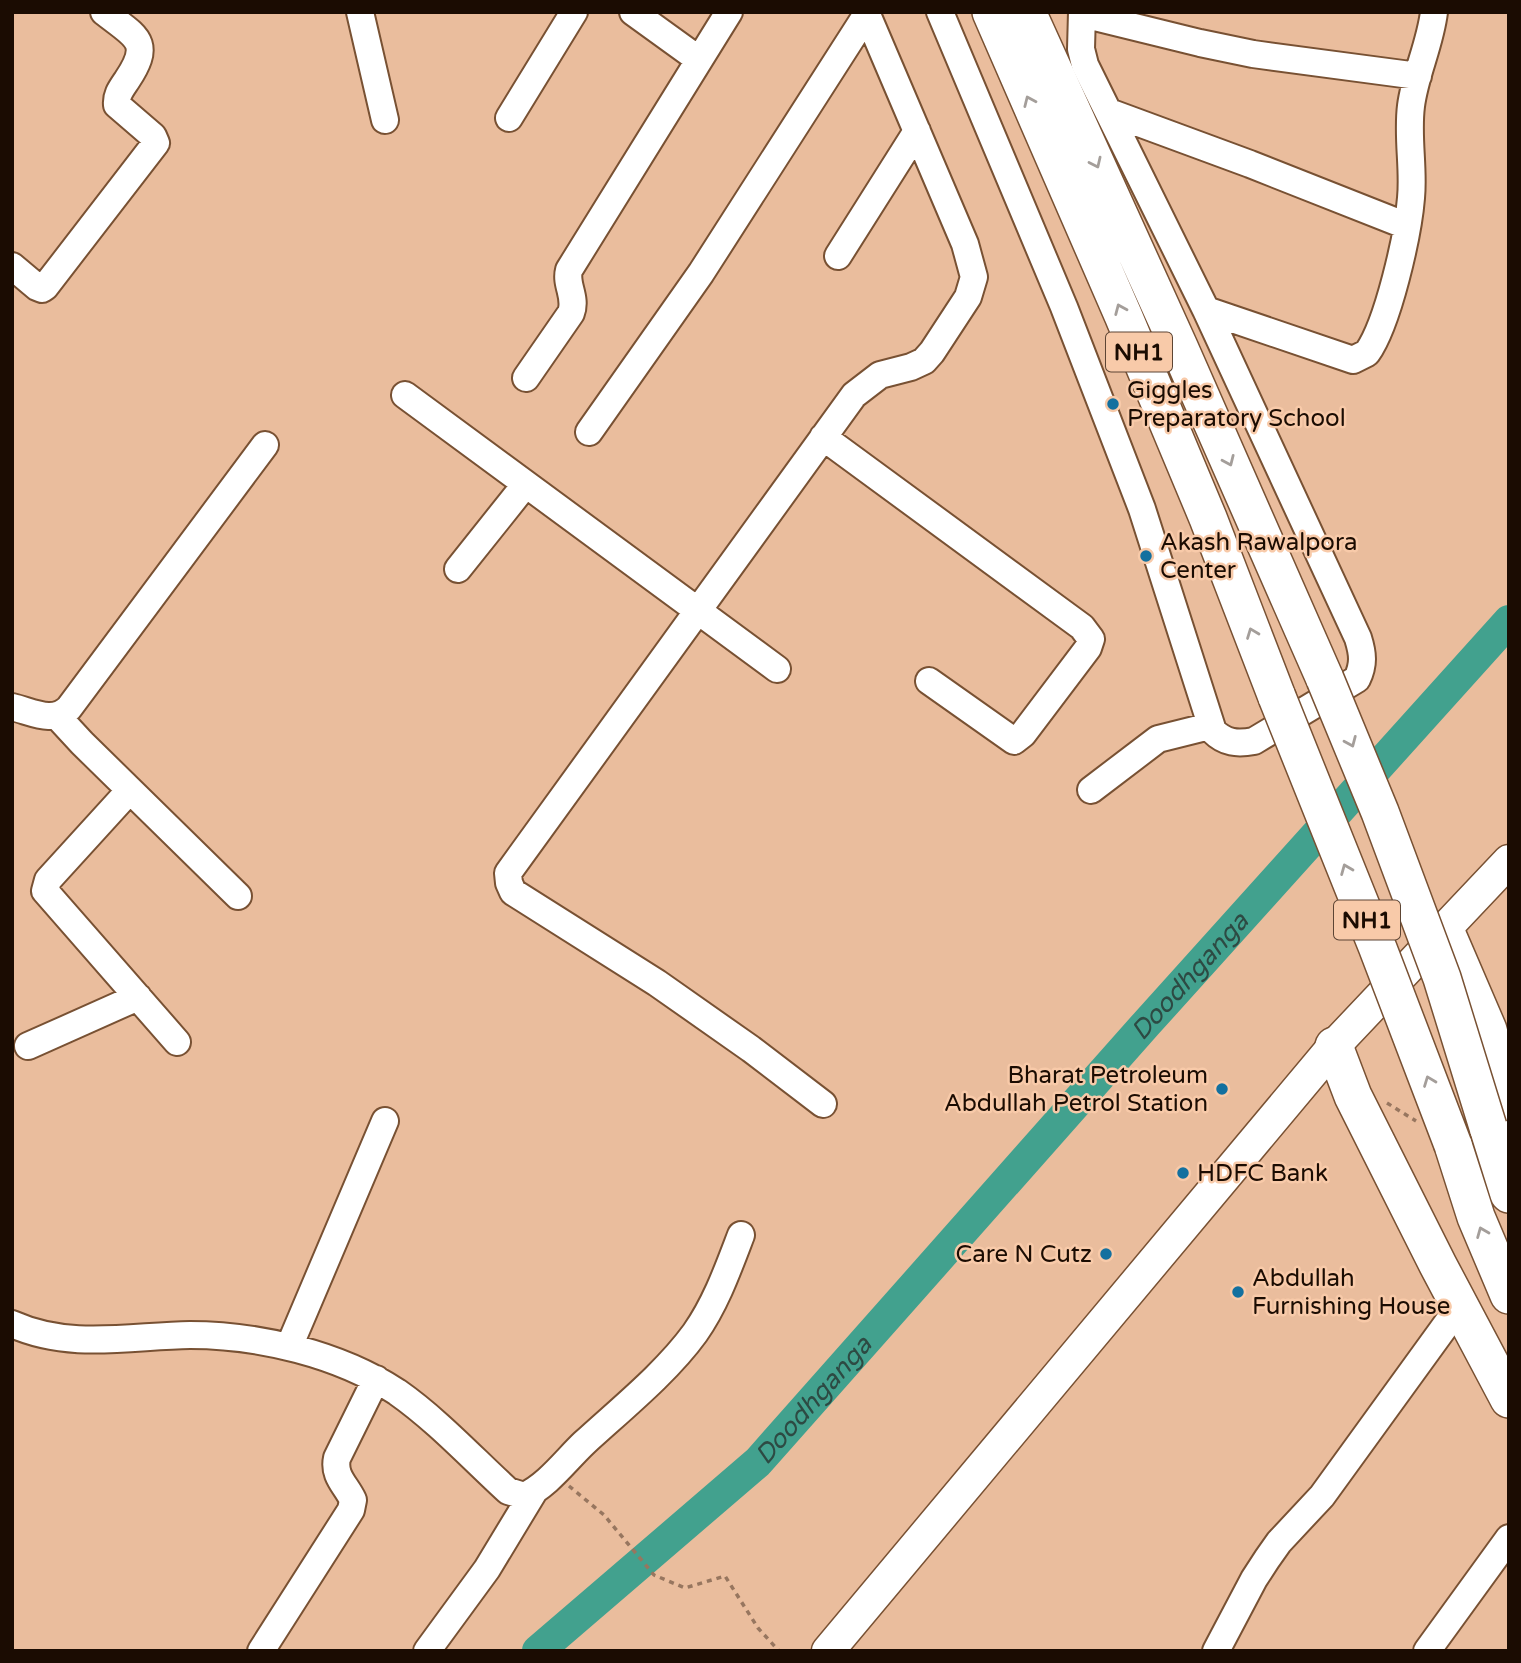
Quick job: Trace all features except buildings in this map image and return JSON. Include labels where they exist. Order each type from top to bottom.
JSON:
[{"type":"highway","name":"NH1","points":[[991,12],[1192,480],[1377,946],[1453,1145],[1476,1217],[1509,1295]]},
{"type":"highway","name":"NH1","points":[[1027,12],[1179,347],[1325,679],[1380,812],[1498,1117],[1509,1194]]},
{"type":"highway","points":[[1445,930],[1488,1030],[1498,1117]]},
{"type":"highway","points":[[1334,1046],[1353,1096],[1459,1307],[1509,1399]]},
{"type":"main road","points":[[828,1651],[1334,1046],[1509,860]]},
{"type":"street","points":[[12,266],[37,287],[46,287],[156,143],[153,136],[117,105],[119,92],[137,66],[140,45],[133,35],[104,12]]},
{"type":"street","points":[[360,12],[385,120]]},
{"type":"street","points":[[509,118],[574,12]]},
{"type":"street","points":[[633,12],[698,59]]},
{"type":"street","points":[[526,378],[571,313],[574,304],[567,277],[569,270],[729,12]]},
{"type":"street","points":[[940,12],[1064,307],[1142,509],[1210,726],[1220,738],[1239,744],[1254,741],[1357,679],[1362,668],[1363,654],[1206,310],[1085,65],[1080,34],[1082,13],[1253,54],[1418,76]]},
{"type":"street","points":[[1206,310],[1353,360],[1363,357],[1370,350],[1388,303],[1407,226],[1411,197],[1411,104],[1434,12]]},
{"type":"street","points":[[823,1104],[657,983],[513,892],[508,873],[854,395],[880,375],[924,361],[968,297],[974,277],[971,262],[867,13]]},
{"type":"street","points":[[589,432],[701,273],[867,13]]},
{"type":"street","points":[[1109,112],[1407,226]]},
{"type":"street","points":[[838,256],[917,131]]},
{"type":"street","points":[[405,395],[777,669]]},
{"type":"street","points":[[823,437],[1082,627],[1090,639],[1088,648],[1014,741],[929,681]]},
{"type":"street","points":[[58,716],[69,708],[265,445]]},
{"type":"street","points":[[458,569],[525,485]]},
{"type":"street","points":[[12,707],[58,716],[238,896]]},
{"type":"street","points":[[1091,790],[1158,739],[1210,726]]},
{"type":"street","points":[[130,790],[48,880],[45,891],[177,1042]]},
{"type":"street","points":[[29,1046],[138,997]]},
{"type":"street","points":[[289,1347],[385,1121]]},
{"type":"street","points":[[427,1651],[487,1569],[533,1493],[670,1362],[694,1334],[720,1289],[741,1235]]},
{"type":"street","points":[[1216,1651],[1254,1579],[1279,1542],[1322,1496],[1459,1307]]},
{"type":"street","points":[[12,1324],[39,1334],[76,1340],[219,1336],[289,1347],[376,1379],[422,1412],[508,1491],[524,1496],[533,1493]]},
{"type":"street","points":[[261,1651],[351,1510],[353,1500],[336,1475],[335,1468],[337,1458],[376,1379]]},
{"type":"street","points":[[1427,1651],[1509,1538]]},
{"type":"path","points":[[1378,1098],[1421,1125]]},
{"type":"path","points":[[554,1472],[604,1515],[654,1575],[685,1588],[725,1576],[758,1628],[779,1651]]},
{"type":"waterway","name":"Doodhganga","points":[[538,1651],[758,1462],[1146,1024],[1509,621]]},
{"type":"place","name":"Giggles Preparatory School","points":[[1113,404]]},
{"type":"place","name":"Akash Rawalpora Center","points":[[1146,556]]},
{"type":"place","name":"Bharat Petroleum Abdullah Petrol Station","points":[[1222,1089]]},
{"type":"place","name":"HDFC Bank","points":[[1183,1173]]},
{"type":"place","name":"Care N Cutz","points":[[1106,1254]]},
{"type":"place","name":"Abdullah Furnishing House","points":[[1238,1292]]}]
